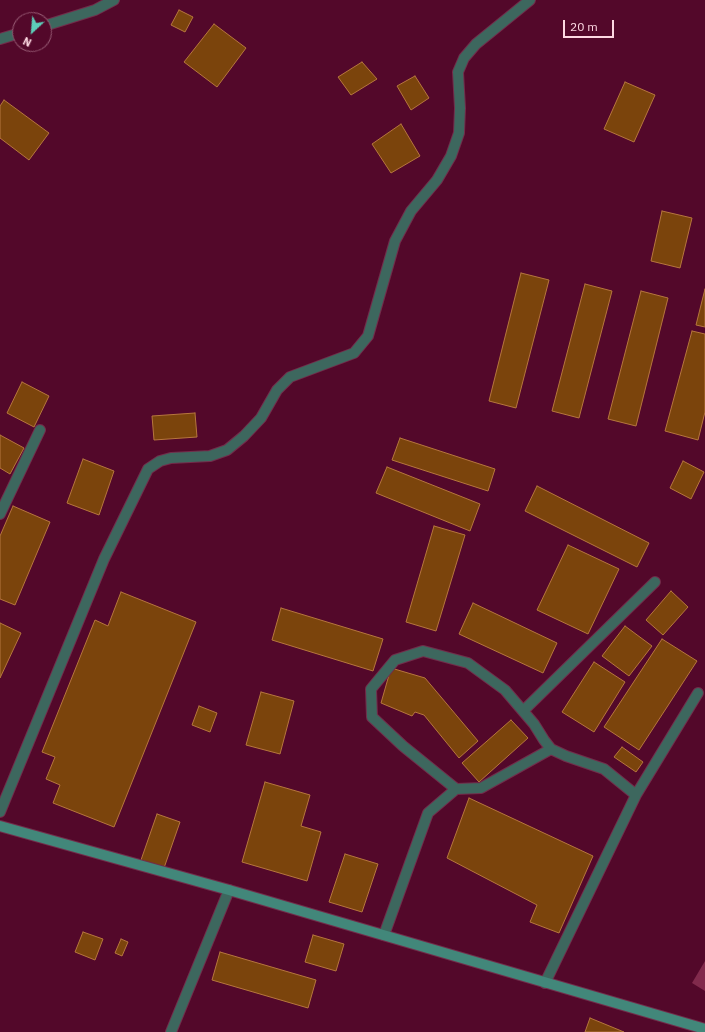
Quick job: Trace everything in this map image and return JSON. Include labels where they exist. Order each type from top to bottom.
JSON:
[{"type":"main road","points":[[0,826],[229,890],[705,1030]]},
{"type":"street","points":[[52,23],[95,10],[114,0]]},
{"type":"street","points":[[0,812],[104,559],[148,469],[160,461],[171,458],[210,456],[227,450],[244,436],[261,418],[277,390],[290,377],[354,353],[368,336],[395,240],[411,211],[437,180],[451,156],[460,133],[458,72],[464,58],[476,44],[530,0]]},
{"type":"street","points":[[0,39],[12,35]]},
{"type":"street","points":[[0,514],[40,430]]},
{"type":"street","points":[[523,710],[656,582]]},
{"type":"street","points":[[456,789],[403,746],[372,717],[371,689],[395,660],[423,651],[468,662],[505,690],[534,724],[551,749],[566,756],[604,769],[636,795]]},
{"type":"street","points":[[545,983],[636,795],[698,693]]},
{"type":"street","points":[[384,935],[428,813],[456,789],[481,788],[551,749]]},
{"type":"street","points":[[171,1032],[229,890]]},
{"type":"shaded area","points":[[705,961],[705,991],[692,983]]},
{"type":"building","points":[[179,10],[193,17],[185,32],[171,25]]},
{"type":"building","points":[[214,24],[246,48],[217,87],[184,62]]},
{"type":"building","points":[[362,62],[377,79],[351,95],[338,77]]},
{"type":"building","points":[[415,76],[429,98],[411,110],[397,86]]},
{"type":"building","points":[[625,82],[655,95],[634,142],[604,129]]},
{"type":"building","points":[[4,100],[49,133],[29,160],[0,138],[0,106]]},
{"type":"building","points":[[401,124],[420,156],[391,173],[372,144]]},
{"type":"building","points":[[662,211],[692,218],[680,268],[651,261]]},
{"type":"building","points":[[521,273],[549,280],[516,408],[489,401]]},
{"type":"building","points":[[585,284],[612,291],[579,418],[552,411]]},
{"type":"building","points":[[705,289],[705,327],[696,325]]},
{"type":"building","points":[[641,291],[668,298],[636,426],[608,419]]},
{"type":"building","points":[[692,331],[705,334],[705,412],[698,440],[665,431]]},
{"type":"building","points":[[22,382],[49,396],[34,427],[7,413]]},
{"type":"building","points":[[195,413],[197,437],[154,440],[152,416]]},
{"type":"building","points":[[0,435],[24,448],[10,474],[0,468]]},
{"type":"building","points":[[400,438],[495,469],[488,491],[392,460]]},
{"type":"building","points":[[83,459],[114,471],[99,515],[67,503]]},
{"type":"building","points":[[683,461],[704,472],[691,499],[670,488]]},
{"type":"building","points":[[387,467],[480,504],[470,531],[376,493]]},
{"type":"building","points":[[537,486],[649,543],[637,567],[525,511]]},
{"type":"building","points":[[13,506],[50,522],[15,605],[0,599],[0,536]]},
{"type":"building","points":[[434,526],[465,535],[436,631],[406,622]]},
{"type":"building","points":[[568,545],[619,569],[588,634],[537,610]]},
{"type":"building","points":[[671,591],[688,607],[663,635],[646,620]]},
{"type":"building","points":[[121,592],[196,622],[114,827],[53,803],[60,785],[46,779],[55,757],[42,752],[95,620],[108,626]]},
{"type":"building","points":[[473,603],[557,643],[543,673],[459,634]]},
{"type":"building","points":[[281,608],[383,639],[373,671],[272,640]]},
{"type":"building","points":[[0,623],[21,633],[0,678]]},
{"type":"building","points":[[625,626],[652,646],[629,676],[602,656]]},
{"type":"building","points":[[662,639],[697,661],[639,750],[604,727]]},
{"type":"building","points":[[594,662],[625,682],[594,732],[562,712]]},
{"type":"building","points":[[391,668],[425,678],[478,741],[459,758],[424,715],[415,712],[412,716],[381,703]]},
{"type":"building","points":[[261,692],[294,701],[280,754],[246,745]]},
{"type":"building","points":[[199,706],[217,713],[210,732],[192,725]]},
{"type":"building","points":[[511,720],[528,738],[479,782],[462,763]]},
{"type":"building","points":[[622,747],[643,762],[636,772],[614,757]]},
{"type":"building","points":[[265,782],[310,795],[301,826],[321,832],[307,881],[242,862]]},
{"type":"building","points":[[469,798],[593,856],[559,933],[530,922],[537,905],[447,858]]},
{"type":"building","points":[[157,814],[180,822],[164,868],[141,860]]},
{"type":"building","points":[[345,854],[378,864],[362,912],[329,902]]},
{"type":"building","points":[[83,932],[103,939],[95,960],[75,952]]},
{"type":"building","points":[[313,935],[344,944],[336,971],[305,962]]},
{"type":"building","points":[[121,939],[128,942],[122,956],[115,953]]},
{"type":"building","points":[[220,952],[316,980],[308,1008],[212,980]]},
{"type":"building","points":[[590,1018],[624,1032],[585,1032]]}]
